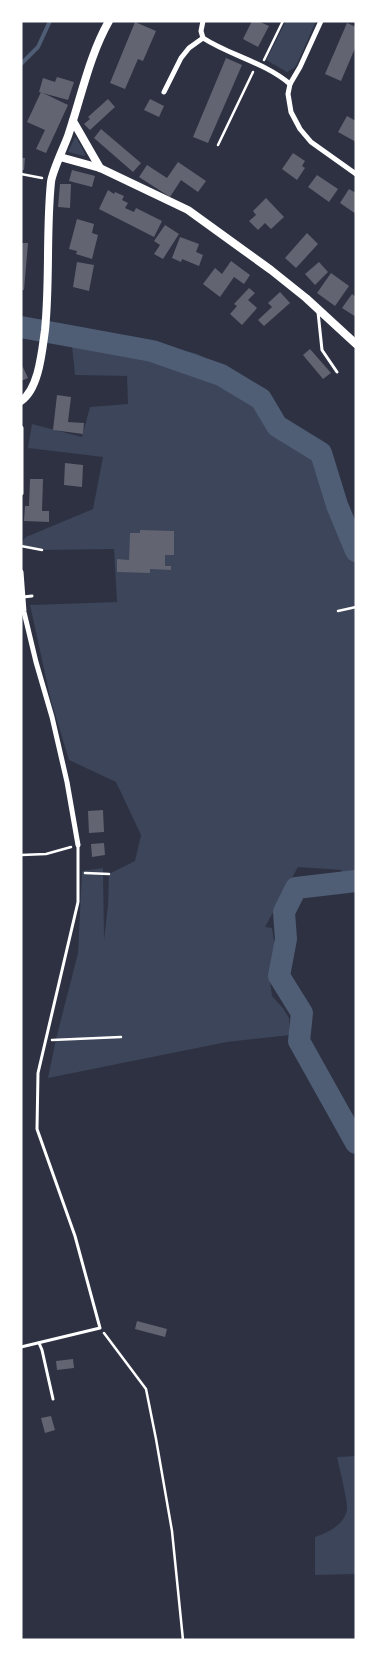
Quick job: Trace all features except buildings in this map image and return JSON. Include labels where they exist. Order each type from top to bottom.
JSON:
[{"type":"street","points":[[21,401],[27,397],[33,385],[43,345],[46,321],[51,180],[73,121],[99,40],[109,21]]},
{"type":"street","points":[[203,21],[203,38]]},
{"type":"street","points":[[322,21],[290,84],[288,94],[291,112],[300,129],[311,142],[356,174]]},
{"type":"street","points":[[203,38],[277,73],[290,84]]},
{"type":"street","points":[[164,92],[181,58],[189,48],[203,38]]},
{"type":"street","points":[[73,121],[100,168]]},
{"type":"street","points":[[60,157],[100,168],[188,210],[271,270],[356,344]]},
{"type":"street","points":[[21,428],[21,493]]},
{"type":"street","points":[[21,572],[24,612],[65,773],[78,845]]},
{"type":"lane","points":[[318,309],[322,350],[338,372]]},
{"type":"lane","points":[[23,597],[32,596]]},
{"type":"lane","points":[[21,1347],[100,1328],[76,1236],[37,1129],[38,1073],[78,902],[78,845]]},
{"type":"lane","points":[[39,1343],[53,1400]]},
{"type":"path","points":[[218,145],[283,21]]},
{"type":"path","points":[[21,174],[51,180]]},
{"type":"path","points":[[21,546],[42,550]]},
{"type":"path","points":[[338,611],[356,606]]},
{"type":"path","points":[[21,855],[46,854],[78,845]]},
{"type":"path","points":[[78,873],[109,874]]},
{"type":"path","points":[[46,1040],[121,1037]]},
{"type":"path","points":[[100,1328],[146,1389],[172,1532],[184,1640]]},
{"type":"shaded area","points":[[286,21],[316,21],[297,64],[287,72],[266,60]]},
{"type":"shaded area","points":[[75,137],[85,154],[84,156],[68,152]]},
{"type":"shaded area","points":[[21,317],[38,323],[38,338],[21,331]]},
{"type":"shaded area","points":[[51,325],[64,330],[153,343],[198,354],[236,374],[265,401],[282,423],[320,448],[329,461],[343,507],[356,536],[356,881],[336,885],[342,870],[298,867],[265,927],[272,928],[276,954],[275,968],[270,980],[272,996],[289,1018],[290,1035],[227,1042],[48,1078],[78,953],[82,871],[103,868],[104,940],[109,874],[135,861],[141,835],[116,782],[69,760],[51,701],[30,605],[117,602],[114,549],[42,550],[21,546],[26,537],[93,509],[103,457],[28,448],[32,424],[82,437],[90,407],[128,404],[127,376],[75,375],[72,346],[49,343]]},
{"type":"shaded area","points":[[356,1456],[356,1574],[315,1575],[315,1537],[330,1531],[339,1524],[347,1510],[337,1457]]},
{"type":"waterway","points":[[21,64],[38,47],[50,21]]},
{"type":"waterway","points":[[21,327],[152,351],[221,375],[261,399],[277,426],[321,453],[337,505],[356,551]]},
{"type":"waterway","points":[[356,881],[296,888],[284,912],[286,939],[279,976],[302,1013],[299,1041],[356,1143]]}]
